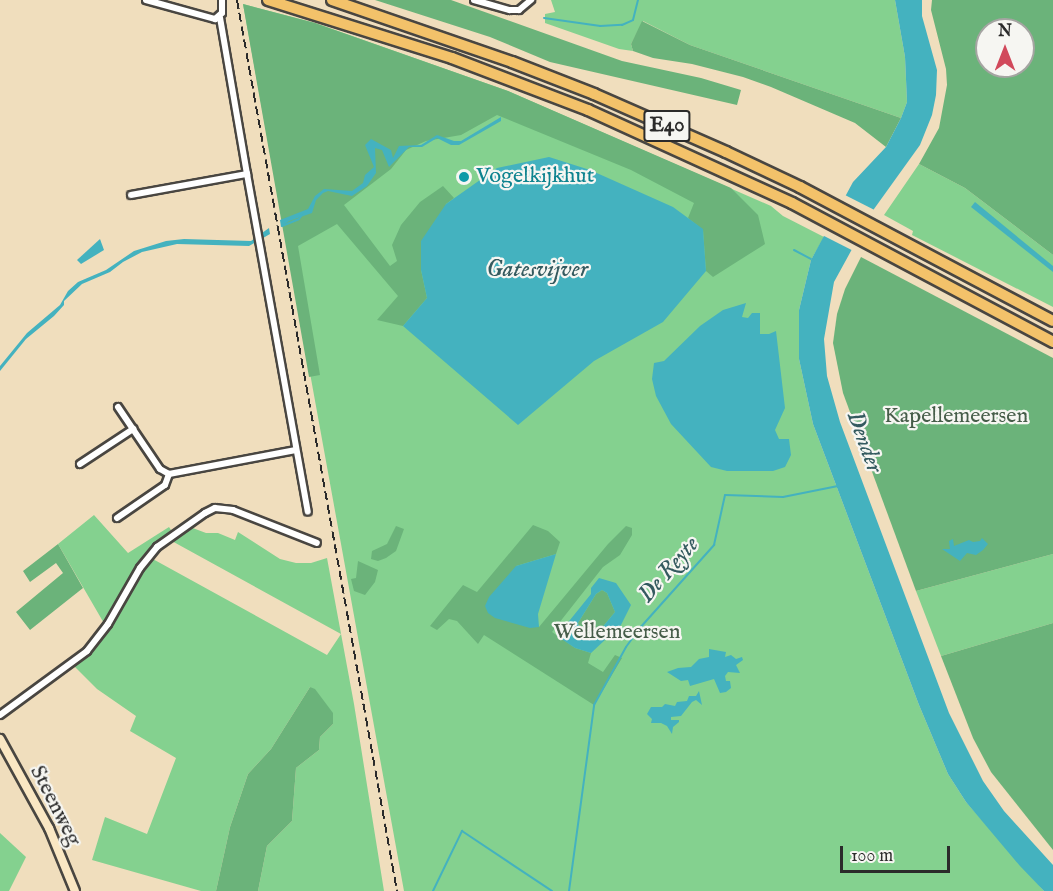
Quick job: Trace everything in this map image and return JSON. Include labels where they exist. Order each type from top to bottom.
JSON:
[{"type":"highway","name":"E40","points":[[268,0],[334,19],[526,85],[719,167],[792,202],[1053,342]]},
{"type":"highway","name":"E40","points":[[332,0],[512,62],[594,94],[800,187],[1053,321]]},
{"type":"main road","name":"Steenweg","points":[[0,739],[3,752],[49,828],[75,891]]},
{"type":"street","points":[[146,0],[208,18],[220,17]]},
{"type":"street","points":[[222,0],[220,17],[308,512]]},
{"type":"street","points":[[474,0],[510,10],[519,10],[531,0]]},
{"type":"street","points":[[131,195],[247,174]]},
{"type":"street","points":[[118,407],[160,469],[169,474],[296,450]]},
{"type":"street","points":[[80,464],[133,429]]},
{"type":"street","points":[[117,518],[165,485],[169,474]]},
{"type":"street","points":[[0,715],[87,651],[108,624],[140,568],[157,547],[205,513],[215,508],[233,510],[316,543]]},
{"type":"green space","points":[[375,0],[451,0],[622,61],[701,78],[741,90],[737,105],[550,62],[490,37]]},
{"type":"green space","points":[[551,0],[895,0],[905,57],[907,102],[901,118],[690,45],[643,21],[631,44],[633,51],[619,49],[545,23],[545,14],[555,12]]},
{"type":"green space","points":[[932,0],[1053,0],[1053,255],[965,188],[919,164],[939,128],[947,85],[946,69],[931,10]]},
{"type":"green space","name":"Wellemeersen","points":[[243,4],[315,23],[508,91],[771,206],[783,216],[824,237],[811,260],[799,310],[799,359],[813,424],[919,705],[948,774],[966,802],[1044,891],[404,891]]},
{"type":"green space","points":[[243,4],[315,23],[508,91],[731,188],[758,215],[765,244],[713,277],[706,271],[703,230],[688,218],[694,203],[631,170],[497,115],[461,135],[426,141],[406,150],[391,169],[344,205],[390,266],[397,261],[392,245],[401,225],[420,202],[443,186],[454,198],[446,204],[421,270],[427,298],[403,326],[377,320],[398,296],[337,224],[298,246],[320,375],[309,377]]},
{"type":"green space","points":[[642,21],[690,45],[901,118],[886,147],[855,123],[771,87],[743,77],[692,64],[653,58],[633,51],[631,44]]},
{"type":"green space","points":[[919,164],[965,188],[1053,255],[1053,307],[912,235],[913,231],[884,215]]},
{"type":"green space","name":"Kapellemeersen","points":[[861,257],[1053,358],[1053,554],[916,591],[843,393],[833,343],[837,314],[845,289]]},
{"type":"green space","points":[[94,515],[128,553],[169,527],[171,530],[140,562],[105,625],[58,544]]},
{"type":"green space","points":[[533,525],[548,531],[560,542],[556,554],[516,566],[539,627],[608,544],[626,526],[632,528],[632,535],[620,555],[603,567],[552,632],[575,648],[591,653],[588,663],[603,672],[615,655],[622,658],[594,705],[484,635],[478,644],[457,621],[449,619],[437,630],[430,626],[463,585],[477,592]]},
{"type":"green space","points":[[396,526],[404,529],[396,551],[378,561],[371,559],[372,551],[387,544]]},
{"type":"green space","points":[[190,527],[206,533],[218,533],[235,540],[238,532],[280,559],[296,563],[311,563],[327,558],[354,704],[384,891],[258,891],[267,846],[292,821],[296,768],[319,750],[320,737],[333,724],[310,687],[271,749],[248,774],[230,827],[216,891],[201,891],[92,860],[105,817],[147,834],[176,758],[130,731],[136,716],[97,689],[73,665],[100,642],[136,579],[151,558],[327,655],[341,634],[170,540]]},
{"type":"green space","points":[[58,544],[83,588],[30,630],[16,612],[63,573],[56,563],[30,582],[23,571]]},
{"type":"green space","points":[[1053,554],[1053,623],[941,656],[916,591]]},
{"type":"green space","points":[[358,561],[378,570],[375,582],[365,595],[354,591],[351,579],[356,578]]},
{"type":"green space","points":[[602,590],[607,593],[615,612],[595,636],[588,639],[582,635],[578,623],[596,594]]},
{"type":"green space","points":[[1053,623],[1053,850],[991,772],[973,738],[941,656]]},
{"type":"green space","points":[[310,687],[315,689],[333,713],[333,724],[320,737],[319,750],[296,768],[292,821],[267,846],[258,891],[216,891],[230,827],[248,774],[271,749]]},
{"type":"green space","points":[[0,833],[26,857],[9,891],[0,891]]},
{"type":"water","points":[[895,0],[922,0],[922,16],[937,70],[936,95],[932,115],[920,145],[874,209],[834,282],[824,339],[827,376],[840,422],[949,713],[983,781],[1004,811],[1053,865],[1053,891],[1044,891],[1020,866],[966,802],[948,774],[919,705],[813,424],[799,359],[799,310],[811,260],[853,182],[886,147],[907,102],[905,57]]},
{"type":"water","points":[[501,117],[501,121],[459,145],[451,145],[437,138],[422,147],[409,147],[389,167],[382,150],[375,148],[376,173],[367,186],[352,196],[328,191],[323,193],[316,200],[312,213],[289,221],[281,227],[280,220],[308,209],[315,196],[324,189],[352,191],[363,183],[365,175],[374,167],[365,145],[371,139],[391,150],[393,158],[399,146],[421,145],[437,135],[461,141]]},
{"type":"water","name":"Gatesvijver","points":[[549,157],[590,170],[673,207],[703,229],[706,271],[663,322],[594,361],[518,425],[403,326],[427,298],[421,270],[421,241],[446,204],[497,168]]},
{"type":"water","points":[[975,202],[1053,266],[1053,272],[971,207]]},
{"type":"water","points":[[269,228],[270,234],[249,246],[177,244],[142,252],[123,262],[110,272],[82,284],[64,301],[64,305],[54,316],[26,339],[0,371],[0,366],[27,333],[60,305],[68,291],[78,282],[106,270],[134,251],[166,241],[184,239],[251,241]]},
{"type":"water","points":[[100,239],[104,250],[81,264],[77,260]]},
{"type":"water","points":[[746,303],[742,317],[748,318],[752,313],[760,313],[760,334],[776,331],[785,408],[775,430],[779,439],[789,439],[791,455],[785,467],[773,471],[727,471],[711,467],[671,424],[656,396],[652,379],[654,363],[664,361],[700,326],[723,310]]},
{"type":"water","points":[[982,538],[988,544],[983,550],[976,555],[967,553],[960,561],[942,549],[950,549],[949,541],[953,539],[954,546],[969,540],[980,541]]},
{"type":"water","points":[[556,554],[538,614],[539,627],[530,628],[495,618],[488,613],[485,606],[489,597],[516,566]]},
{"type":"water","points":[[599,578],[616,583],[631,605],[621,625],[591,653],[575,648],[557,636],[591,594],[591,588]],"holes":[[[602,590],[607,593],[615,612],[595,636],[588,639],[582,635],[578,623],[596,594]]]},
{"type":"water","points":[[709,649],[726,652],[725,657],[731,655],[736,659],[742,657],[743,660],[736,665],[740,673],[728,672],[725,676],[726,681],[730,681],[731,688],[726,692],[720,693],[714,679],[690,686],[688,680],[681,681],[667,672],[691,667],[699,659],[709,657]]},
{"type":"water","points":[[699,691],[702,705],[696,700],[681,716],[671,717],[671,720],[679,720],[673,727],[672,734],[667,726],[661,723],[651,723],[652,719],[647,714],[651,707],[662,707],[665,704],[675,706],[677,702],[687,701],[689,696],[696,696]]},
{"type":"pier","points":[[843,194],[876,211],[855,252],[822,235]]},
{"type":"waterway","points":[[544,18],[600,26],[622,25],[633,20],[638,0]]},
{"type":"waterway","points":[[282,226],[299,219],[302,215]]},
{"type":"waterway","points":[[794,250],[811,259]]},
{"type":"waterway","name":"De Reyte","points":[[569,891],[594,705],[626,647],[639,629],[714,545],[725,495],[783,497],[838,486]]},
{"type":"waterway","name":"De Reyte","points":[[433,891],[462,831],[552,891]]},
{"type":"railway","points":[[237,0],[397,891]]},
{"type":"place","name":"Vogelkijkhut","points":[[464,177]]},
{"type":"water label","name":"Dender","points":[[864,442]]}]
